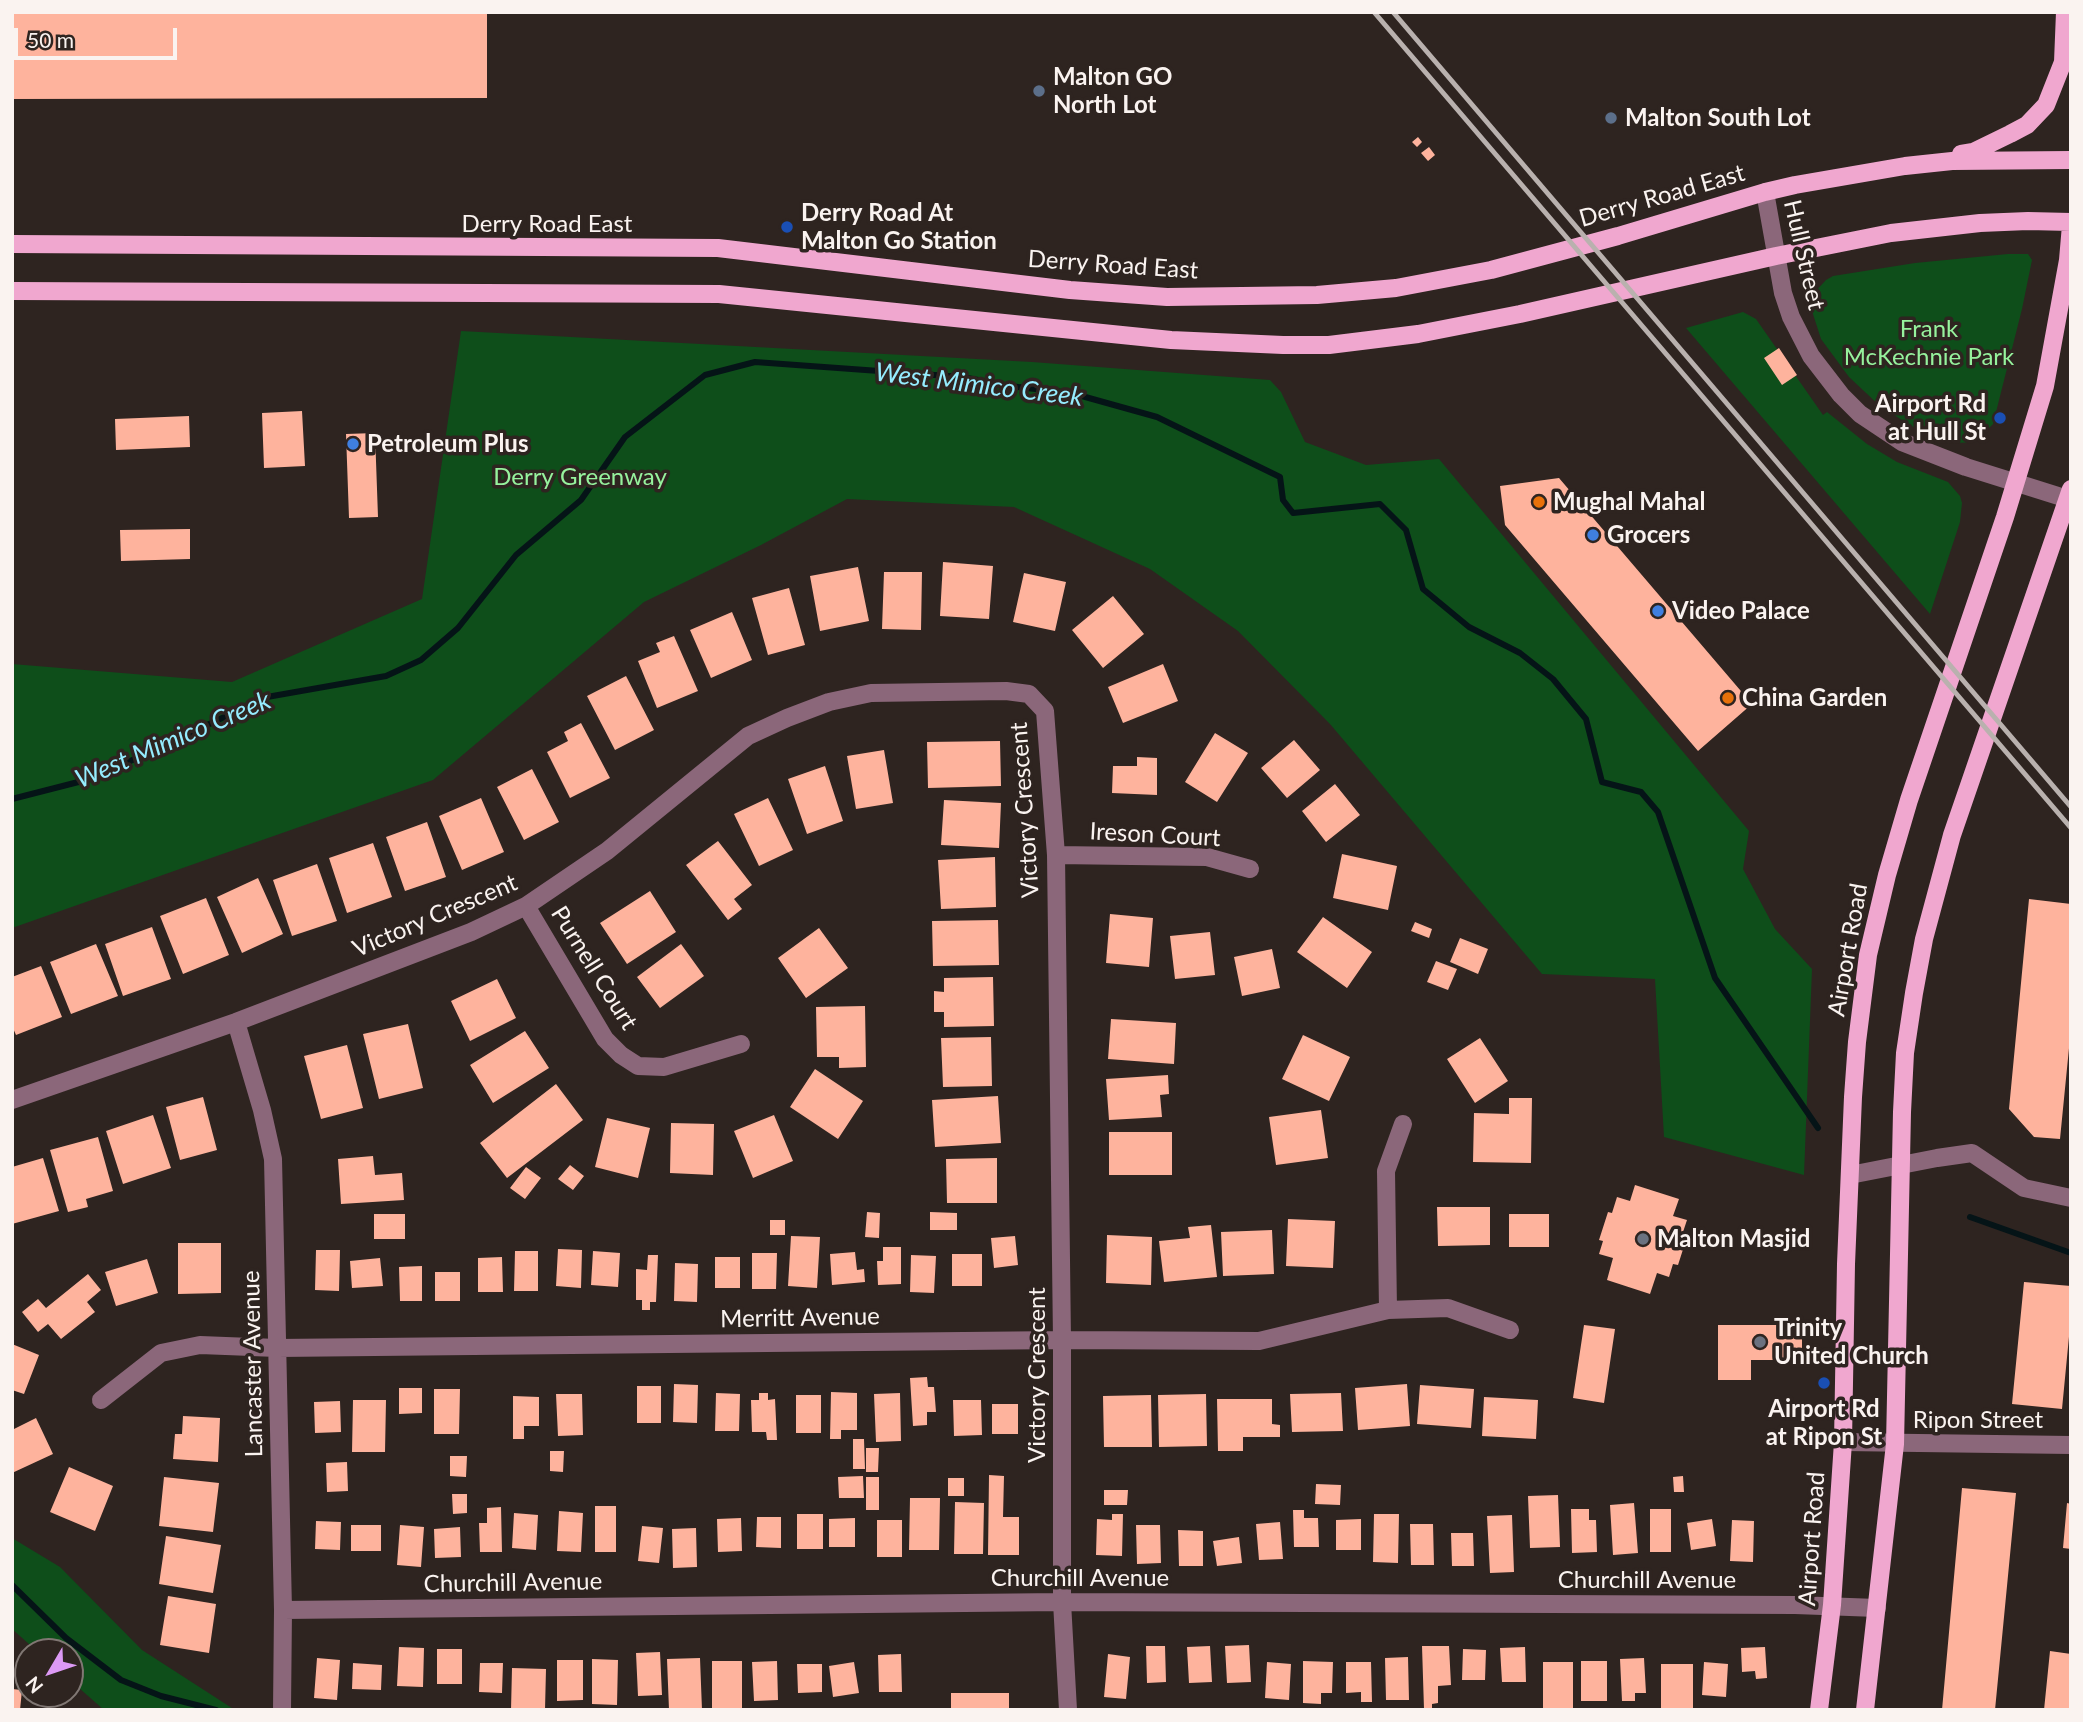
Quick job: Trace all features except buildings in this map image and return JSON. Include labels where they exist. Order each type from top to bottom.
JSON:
[{"type":"main road","points":[[1905,166],[1913,159],[1973,152],[2010,134],[2038,115],[2046,105],[2063,62],[2065,12]]},
{"type":"main road","name":"Derry Road East","points":[[12,244],[718,248],[1070,290],[1167,297],[1317,295],[1396,288],[1491,270],[1618,236],[1765,191],[1905,166],[1952,161],[2071,160]]},
{"type":"main road","points":[[12,291],[719,294],[1171,340],[1329,345],[1418,334],[1507,317],[1776,256],[1891,233],[2028,221],[2071,224]]},
{"type":"main road","name":"Airport Road","points":[[1819,1710],[1832,1605],[1843,1442],[1850,1175],[1857,1042],[1868,956],[1909,800],[2016,483],[2045,386],[2068,260],[2071,224]]},
{"type":"main road","points":[[1865,1710],[1895,1444],[1905,1053],[1924,939],[1940,874],[1965,794],[2070,496]]},
{"type":"street","name":"Hull Street","points":[[1765,191],[1783,293],[1801,339],[1824,375],[1860,414],[1902,442],[1929,454],[2016,483],[2070,496]]},
{"type":"street","name":"Victory Crescent","points":[[12,1100],[236,1021],[471,932],[526,906],[607,851],[748,736],[829,702],[872,693],[1006,691],[1029,694],[1045,711],[1056,855],[1062,1340],[1062,1602],[1068,1710]]},
{"type":"street","name":"Ireson Court","points":[[1056,855],[1206,857],[1250,869]]},
{"type":"street","name":"Purnell Court","points":[[526,906],[605,1039],[621,1055],[638,1066],[664,1067],[741,1044]]},
{"type":"street","name":"Lancaster Avenue","points":[[236,1021],[273,1159],[283,1609],[282,1710]]},
{"type":"street","points":[[1388,1310],[1386,1171],[1403,1124]]},
{"type":"street","points":[[1850,1175],[1972,1153],[2024,1188],[2071,1198]]},
{"type":"street","name":"Merritt Avenue","points":[[101,1400],[161,1353],[200,1345],[277,1348],[1062,1340],[1259,1341],[1388,1310],[1448,1308],[1510,1330]]},
{"type":"street","name":"Ripon Street","points":[[1843,1442],[2071,1445]]},
{"type":"street","name":"Churchill Avenue","points":[[283,1609],[1062,1602],[1832,1605],[1877,1608]]},
{"type":"green space","name":"Frank McKechnie Park","points":[[2028,254],[2032,260],[1993,424],[1974,442],[1955,443],[1920,431],[1881,407],[1849,377],[1821,339],[1812,311],[1812,295],[1833,276],[1915,263]]},
{"type":"green space","name":"Frank McKechnie Park","points":[[1743,312],[1756,319],[1823,415],[1827,412],[1867,444],[1897,462],[1948,482],[1960,496],[1960,522],[1930,614],[1686,328]]},
{"type":"green space","name":"Derry Greenway","points":[[461,331],[1032,362],[1270,380],[1281,392],[1305,442],[1366,465],[1439,459],[1749,831],[1743,869],[1775,929],[1812,969],[1804,1175],[1664,1137],[1655,979],[1542,974],[1330,724],[1238,631],[1150,569],[1014,507],[847,499],[761,545],[644,602],[433,780],[12,928],[12,664],[232,682],[422,599]]},
{"type":"green space","points":[[12,1538],[60,1567],[142,1650],[235,1710],[104,1710],[84,1692],[84,1638],[22,1638],[12,1629]]},
{"type":"waterway","name":"West Mimico Creek","points":[[12,799],[94,778],[267,697],[386,676],[421,660],[458,628],[516,555],[581,500],[625,437],[705,375],[755,362],[962,377],[1071,393],[1157,417],[1280,477],[1283,500],[1293,513],[1380,504],[1406,530],[1423,589],[1469,627],[1520,653],[1553,679],[1586,719],[1602,782],[1641,792],[1658,812],[1715,978],[1818,1128]]},
{"type":"waterway","name":"West Mimico Creek","points":[[1970,1217],[2071,1253]]},
{"type":"waterway","points":[[12,1585],[66,1638],[121,1680],[161,1696],[216,1710]]},
{"type":"railway","points":[[1374,12],[2071,828]]},
{"type":"railway","points":[[1393,12],[2071,807]]},
{"type":"place","name":"Malton GO North Lot","points":[[1039,91]]},
{"type":"place","name":"Malton South Lot","points":[[1611,118]]},
{"type":"place","name":"Derry Road At Malton Go Station","points":[[787,227]]},
{"type":"place","name":"Airport Rd at Hull St","points":[[2000,418]]},
{"type":"place","name":"Petroleum Plus","points":[[353,444]]},
{"type":"place","name":"Mughal Mahal","points":[[1539,502]]},
{"type":"place","name":"Grocers","points":[[1593,535]]},
{"type":"place","name":"Video Palace","points":[[1658,611]]},
{"type":"place","name":"China Garden","points":[[1728,698]]},
{"type":"place","name":"Malton Masjid","points":[[1643,1239]]},
{"type":"place","name":"Trinity United Church","points":[[1760,1342]]},
{"type":"place","name":"Airport Rd at Ripon St","points":[[1824,1383]]}]
